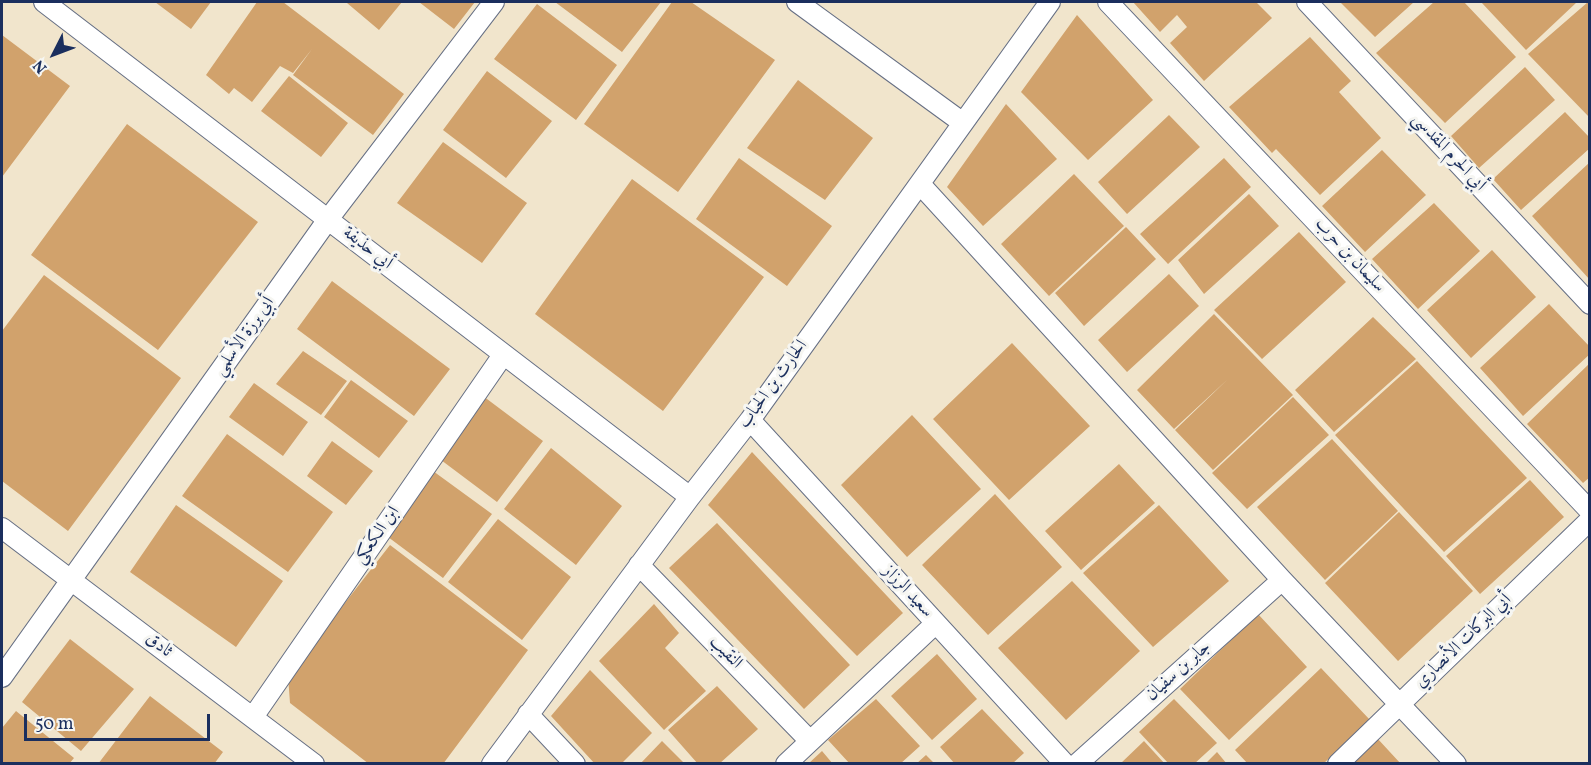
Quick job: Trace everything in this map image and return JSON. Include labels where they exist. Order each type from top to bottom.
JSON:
[{"type":"street","name":"أبي حذيفة","points":[[44,2],[329,218],[503,355],[690,497]]},
{"type":"street","name":"أبي برزة الأسلمي","points":[[2,677],[329,218],[494,2]]},
{"type":"street","points":[[797,2],[963,123]]},
{"type":"street","name":"الحارث بن الحباب","points":[[492,764],[690,497],[750,420],[1050,2]]},
{"type":"street","name":"سليمان بن حرب","points":[[1108,2],[1590,511]]},
{"type":"street","name":"أبي الحرم المقدسي","points":[[1307,2],[1590,304]]},
{"type":"street","points":[[920,184],[1282,580],[1456,764]]},
{"type":"street","name":"ابن الكعكي","points":[[253,717],[503,355]]},
{"type":"street","name":"سعيد الرزاز","points":[[750,420],[1065,764]]},
{"type":"street","name":"أبي البركات الأنصاري","points":[[1338,764],[1590,520]]},
{"type":"street","name":"ثادق","points":[[2,528],[314,764]]},
{"type":"street","name":"النقيب","points":[[639,565],[810,741]]},
{"type":"street","name":"جابر بن سفيان","points":[[1077,764],[1282,580]]},
{"type":"street","points":[[786,764],[936,623]]},
{"type":"street","points":[[528,714],[575,764]]},
{"type":"building","points":[[155,2],[211,2],[191,29]]},
{"type":"building","points":[[257,2],[283,2],[404,94],[373,135],[293,75],[312,49],[293,73],[280,66],[252,102],[234,88],[229,94],[206,75]]},
{"type":"building","points":[[348,2],[402,2],[379,30]]},
{"type":"building","points":[[419,2],[475,2],[454,29]]},
{"type":"building","points":[[555,2],[661,2],[622,52]]},
{"type":"building","points":[[672,2],[691,2],[775,60],[678,192],[584,124]]},
{"type":"building","points":[[1133,2],[1256,2],[1272,18],[1204,81],[1170,43],[1187,27],[1177,15],[1160,32]]},
{"type":"building","points":[[1340,2],[1414,2],[1375,37]]},
{"type":"building","points":[[1434,2],[1464,2],[1516,57],[1445,123],[1376,53]]},
{"type":"building","points":[[1481,2],[1577,2],[1526,50]]},
{"type":"building","points":[[1590,2],[1590,118],[1528,54]]},
{"type":"building","points":[[537,4],[617,65],[576,120],[494,59]]},
{"type":"building","points":[[1077,15],[1153,100],[1088,160],[1021,92]]},
{"type":"building","points":[[2,35],[70,86],[2,177]]},
{"type":"building","points":[[1310,37],[1351,81],[1339,92],[1381,138],[1320,195],[1276,149],[1272,153],[1229,107]]},
{"type":"building","points":[[1525,67],[1555,100],[1479,168],[1451,136]]},
{"type":"building","points":[[487,71],[552,121],[506,178],[443,130]]},
{"type":"building","points":[[289,76],[348,123],[321,157],[261,111]]},
{"type":"building","points":[[798,80],[873,138],[825,200],[747,148]]},
{"type":"building","points":[[1006,104],[1057,159],[983,226],[947,187]]},
{"type":"building","points":[[1565,112],[1590,138],[1590,148],[1521,210],[1493,179]]},
{"type":"building","points":[[1169,115],[1200,147],[1127,214],[1098,182]]},
{"type":"building","points":[[127,124],[258,222],[158,350],[31,255]]},
{"type":"building","points":[[443,142],[527,203],[482,263],[397,203]]},
{"type":"building","points":[[1382,150],[1426,195],[1365,252],[1322,206]]},
{"type":"building","points":[[739,158],[832,226],[787,286],[696,219]]},
{"type":"building","points":[[1224,158],[1251,187],[1168,264],[1140,234]]},
{"type":"building","points":[[1590,162],[1590,280],[1532,216]]},
{"type":"building","points":[[1074,174],[1124,226],[1049,296],[1001,244]]},
{"type":"building","points":[[632,179],[764,277],[663,411],[535,314]]},
{"type":"building","points":[[1249,194],[1279,226],[1204,294],[1178,260]]},
{"type":"building","points":[[1434,203],[1480,251],[1418,309],[1372,259]]},
{"type":"building","points":[[1126,227],[1156,259],[1084,326],[1055,293]]},
{"type":"building","points":[[1299,232],[1346,282],[1262,359],[1214,310]]},
{"type":"building","points":[[1492,250],[1536,297],[1471,358],[1427,310]]},
{"type":"building","points":[[1169,274],[1199,306],[1127,372],[1098,340]]},
{"type":"building","points":[[44,275],[181,378],[68,531],[2,481],[2,331]]},
{"type":"building","points":[[332,281],[450,369],[414,416],[297,329]]},
{"type":"building","points":[[1549,304],[1590,347],[1590,354],[1523,416],[1480,368]]},
{"type":"building","points":[[1214,314],[1293,395],[1213,470],[1175,430],[1228,379],[1174,429],[1137,390]]},
{"type":"building","points":[[1373,317],[1416,359],[1334,432],[1295,390]]},
{"type":"building","points":[[1012,343],[1090,426],[1009,500],[933,419]]},
{"type":"building","points":[[303,351],[347,381],[321,415],[276,384]]},
{"type":"building","points":[[1417,361],[1527,478],[1444,552],[1335,435]]},
{"type":"building","points":[[1590,363],[1590,477],[1583,483],[1527,424]]},
{"type":"building","points":[[351,380],[408,421],[379,458],[324,417]]},
{"type":"building","points":[[254,383],[308,422],[283,456],[229,417]]},
{"type":"building","points":[[483,396],[543,441],[497,502],[437,457]]},
{"type":"building","points":[[1293,397],[1329,435],[1247,509],[1212,473]]},
{"type":"building","points":[[912,415],[981,489],[907,557],[841,485]]},
{"type":"building","points":[[227,434],[333,512],[288,572],[182,496]]},
{"type":"building","points":[[1332,439],[1398,511],[1325,580],[1257,507]]},
{"type":"building","points":[[332,441],[373,471],[346,505],[307,476]]},
{"type":"building","points":[[551,448],[622,506],[576,565],[504,509]]},
{"type":"building","points":[[752,452],[903,613],[857,656],[708,505]]},
{"type":"building","points":[[1119,464],[1155,503],[1081,570],[1045,531]]},
{"type":"building","points":[[433,471],[492,514],[443,578],[384,534]]},
{"type":"building","points":[[1530,480],[1564,517],[1480,594],[1446,556]]},
{"type":"building","points":[[995,494],[1062,567],[988,635],[922,565]]},
{"type":"building","points":[[176,505],[283,581],[236,647],[130,572]]},
{"type":"building","points":[[1159,505],[1229,581],[1153,647],[1083,573]]},
{"type":"building","points":[[1399,512],[1473,591],[1398,661],[1325,583]]},
{"type":"building","points":[[498,519],[571,577],[522,640],[448,582]]},
{"type":"building","points":[[717,523],[850,665],[804,709],[669,568]]},
{"type":"building","points":[[390,545],[528,650],[443,764],[369,764],[290,703],[288,676]]},
{"type":"building","points":[[1072,581],[1140,651],[1066,720],[998,648]]},
{"type":"building","points":[[654,604],[679,633],[665,648],[706,691],[664,730],[599,661]]},
{"type":"building","points":[[1258,614],[1307,667],[1229,740],[1180,689]]},
{"type":"building","points":[[70,639],[134,689],[81,751],[22,702]]},
{"type":"building","points":[[937,654],[977,699],[932,740],[891,696]]},
{"type":"building","points":[[1321,668],[1370,720],[1323,764],[1248,764],[1235,750]]},
{"type":"building","points":[[590,670],[652,733],[621,764],[595,764],[551,716]]},
{"type":"building","points":[[717,686],[758,729],[719,764],[698,764],[668,730]]},
{"type":"building","points":[[150,696],[223,752],[214,764],[98,764]]},
{"type":"building","points":[[876,699],[920,746],[900,764],[850,764],[828,740]]},
{"type":"building","points":[[1174,699],[1217,743],[1194,764],[1169,764],[1139,732]]},
{"type":"building","points":[[982,709],[1024,753],[1012,764],[955,764],[940,747]]},
{"type":"building","points":[[16,711],[74,758],[69,764],[2,764],[2,728]]},
{"type":"building","points":[[1377,738],[1401,764],[1352,764]]},
{"type":"building","points":[[662,741],[685,764],[640,764]]},
{"type":"building","points":[[1144,741],[1165,764],[1120,764]]},
{"type":"building","points":[[822,751],[833,764],[808,764]]},
{"type":"building","points":[[1217,752],[1227,764],[1205,764]]},
{"type":"building","points":[[926,755],[935,764],[916,764]]}]
